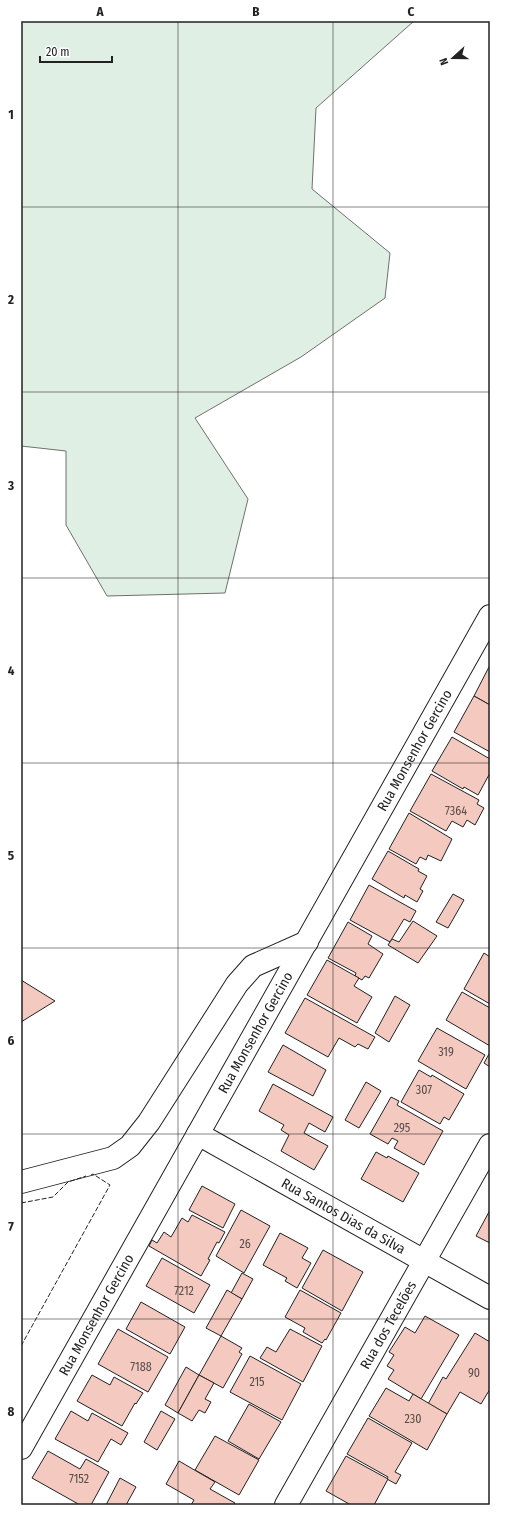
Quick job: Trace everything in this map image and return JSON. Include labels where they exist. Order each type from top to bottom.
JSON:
[{"type":"street","name":"Rua Monsenhor Gercino","points":[[21,1448],[490,616]]},
{"type":"street","points":[[21,1182],[113,1158],[130,1146],[149,1122],[237,984],[253,966],[307,942]]},
{"type":"street","name":"Rua Santos Dias da Silva","points":[[198,1134],[490,1298]]},
{"type":"street","name":"Rua dos Tecelões","points":[[286,1505],[490,1145]]},
{"type":"green space","points":[[21,21],[414,21],[316,108],[312,189],[390,253],[385,298],[301,357],[195,418],[248,499],[225,593],[107,596],[66,525],[66,451],[21,446]]},
{"type":"building","points":[[490,665],[490,705],[474,696]]},
{"type":"building","points":[[474,696],[490,705],[490,752],[454,732]]},
{"type":"building","points":[[452,737],[490,759],[490,773],[478,795],[464,787],[463,789],[432,771]]},
{"type":"building","points":[[431,774],[479,800],[477,804],[484,808],[475,825],[467,820],[463,827],[452,821],[446,831],[410,811]]},
{"type":"building","points":[[409,813],[452,839],[441,861],[428,855],[426,860],[420,857],[416,864],[389,849]]},
{"type":"building","points":[[388,851],[419,869],[418,871],[427,876],[420,889],[423,891],[417,902],[405,895],[404,898],[372,879]]},
{"type":"building","points":[[369,885],[416,911],[410,922],[404,919],[390,942],[350,920]]},
{"type":"building","points":[[453,894],[464,900],[448,928],[436,922]]},
{"type":"building","points":[[413,921],[437,936],[418,963],[388,945],[392,939],[399,942]]},
{"type":"building","points":[[348,922],[372,936],[368,944],[383,954],[369,978],[365,976],[362,980],[355,976],[356,973],[328,958]]},
{"type":"building","points":[[484,953],[490,957],[490,1004],[464,989]]},
{"type":"building","points":[[327,960],[359,978],[354,986],[372,997],[357,1023],[307,995]]},
{"type":"building","points":[[21,980],[55,1001],[21,1022]]},
{"type":"building","points":[[462,992],[490,1008],[490,1046],[446,1020]]},
{"type":"building","points":[[395,996],[410,1005],[389,1042],[375,1033]]},
{"type":"building","points":[[305,998],[375,1037],[368,1049],[358,1044],[355,1047],[339,1038],[328,1057],[285,1033]]},
{"type":"building","points":[[437,1028],[485,1055],[466,1089],[418,1061]]},
{"type":"building","points":[[283,1045],[326,1070],[313,1096],[268,1072]]},
{"type":"building","points":[[489,1054],[490,1055],[490,1067],[484,1063]]},
{"type":"building","points":[[419,1070],[431,1077],[432,1075],[464,1094],[449,1120],[444,1117],[440,1124],[401,1102]]},
{"type":"building","points":[[366,1082],[381,1091],[359,1128],[345,1120]]},
{"type":"building","points":[[273,1084],[333,1117],[325,1132],[309,1123],[304,1133],[328,1146],[314,1170],[281,1151],[289,1135],[281,1130],[284,1125],[259,1111]]},
{"type":"building","points":[[391,1097],[399,1101],[397,1105],[443,1131],[424,1165],[394,1148],[398,1141],[392,1138],[388,1144],[370,1134]]},
{"type":"building","points":[[376,1152],[387,1158],[388,1156],[419,1173],[403,1202],[361,1179]]},
{"type":"building","points":[[202,1186],[235,1204],[223,1228],[189,1210]]},
{"type":"building","points":[[241,1210],[270,1226],[244,1273],[216,1256]]},
{"type":"building","points":[[490,1210],[490,1243],[476,1236]]},
{"type":"building","points":[[192,1215],[225,1232],[219,1243],[217,1242],[208,1259],[210,1260],[201,1276],[149,1246],[152,1240],[157,1243],[164,1232],[171,1237],[182,1218],[188,1222]]},
{"type":"building","points":[[280,1233],[308,1248],[302,1258],[311,1263],[297,1288],[285,1281],[287,1278],[263,1265]]},
{"type":"building","points":[[323,1250],[363,1272],[342,1311],[302,1288]]},
{"type":"building","points":[[162,1258],[210,1285],[194,1313],[146,1286]]},
{"type":"building","points":[[242,1273],[253,1279],[242,1299],[231,1293]]},
{"type":"building","points":[[227,1290],[242,1299],[221,1336],[206,1328]]},
{"type":"building","points":[[300,1290],[341,1313],[326,1340],[325,1339],[322,1343],[303,1332],[305,1328],[285,1317]]},
{"type":"building","points":[[141,1302],[185,1327],[170,1354],[126,1329]]},
{"type":"building","points":[[425,1316],[459,1335],[421,1399],[388,1379],[394,1370],[387,1366],[394,1355],[389,1352],[405,1327],[415,1333]]},
{"type":"building","points":[[118,1329],[168,1357],[148,1392],[98,1364]]},
{"type":"building","points":[[290,1329],[322,1346],[303,1382],[260,1358],[267,1347],[276,1352]]},
{"type":"building","points":[[475,1333],[490,1342],[490,1389],[481,1404],[460,1392],[447,1414],[428,1404],[443,1377],[446,1379]]},
{"type":"building","points":[[221,1336],[242,1348],[239,1352],[242,1354],[223,1388],[199,1375]]},
{"type":"building","points":[[250,1356],[301,1384],[282,1420],[230,1392]]},
{"type":"building","points":[[186,1367],[199,1375],[178,1413],[165,1405]]},
{"type":"building","points":[[92,1375],[110,1385],[114,1377],[143,1393],[136,1404],[135,1403],[122,1426],[77,1401]]},
{"type":"building","points":[[199,1375],[214,1383],[205,1399],[211,1402],[205,1413],[199,1410],[192,1421],[178,1413]]},
{"type":"building","points":[[386,1388],[409,1401],[413,1394],[447,1414],[427,1450],[369,1416]]},
{"type":"building","points":[[249,1404],[281,1422],[259,1459],[228,1441]]},
{"type":"building","points":[[71,1411],[88,1421],[92,1413],[128,1433],[121,1445],[111,1439],[98,1462],[55,1439]]},
{"type":"building","points":[[161,1411],[175,1419],[157,1450],[144,1442]]},
{"type":"building","points":[[368,1418],[412,1443],[395,1472],[401,1475],[396,1484],[387,1479],[388,1477],[347,1454]]},
{"type":"building","points":[[215,1436],[259,1460],[239,1495],[195,1470]]},
{"type":"building","points":[[48,1451],[80,1469],[86,1459],[109,1472],[91,1505],[80,1505],[32,1478]]},
{"type":"building","points":[[346,1456],[388,1479],[374,1505],[351,1505],[326,1491]]},
{"type":"building","points":[[179,1461],[215,1482],[210,1489],[235,1503],[233,1505],[191,1505],[194,1500],[166,1484]]},
{"type":"building","points":[[120,1478],[136,1487],[126,1505],[106,1505]]},
{"type":"fence","points":[[21,1346],[110,1185],[93,1174],[91,1175]]},
{"type":"fence","points":[[21,1203],[53,1197],[68,1182],[86,1176]]}]
